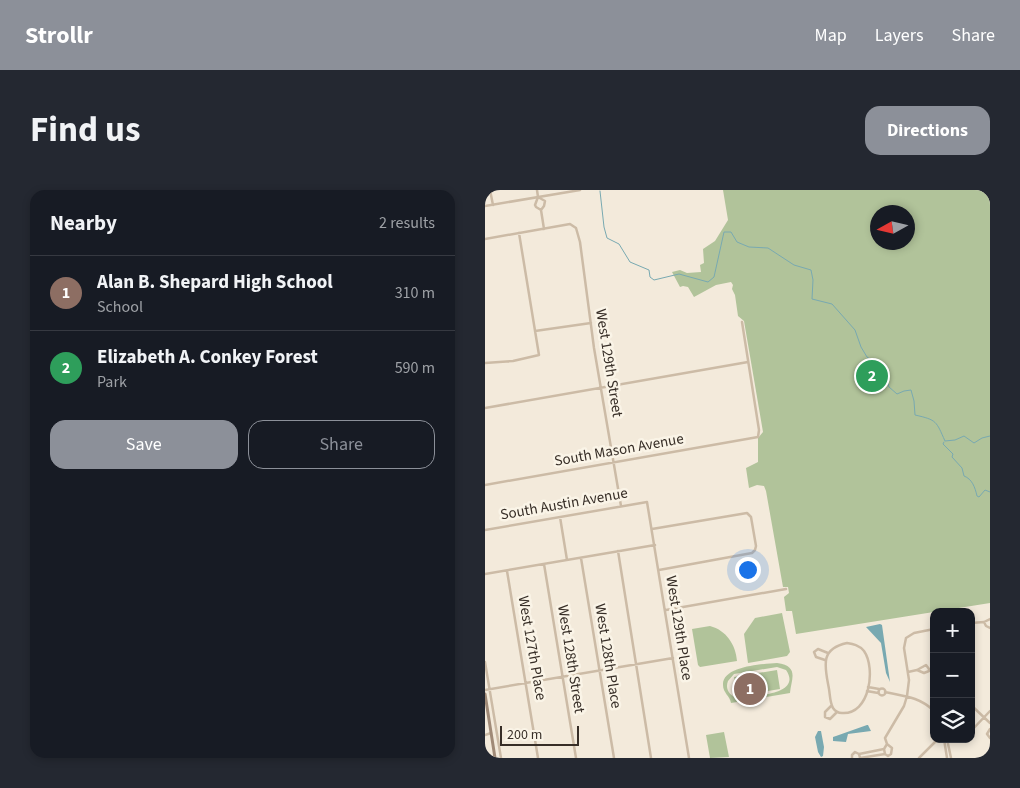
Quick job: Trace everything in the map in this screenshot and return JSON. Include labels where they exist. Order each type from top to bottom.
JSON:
[{"type":"main road","points":[[485,694],[495,758]]},
{"type":"street","points":[[490,190],[493,205]]},
{"type":"street","points":[[485,239],[544,228],[541,210],[545,204],[543,199],[539,197],[537,190]]},
{"type":"street","points":[[485,206],[580,190]]},
{"type":"street","points":[[539,197],[535,205],[541,210]]},
{"type":"street","name":"West 129th Street","points":[[544,228],[569,224],[576,230],[580,242],[591,323],[621,506]]},
{"type":"street","points":[[485,363],[513,361],[539,355],[519,233]]},
{"type":"street","points":[[485,408],[748,362],[742,322]]},
{"type":"street","points":[[535,332],[591,323]]},
{"type":"street","name":"South Mason Avenue","points":[[485,484],[756,438],[759,435],[759,430],[748,362]]},
{"type":"street","name":"South Austin Avenue","points":[[485,530],[647,502]]},
{"type":"street","name":"West 129th Place","points":[[647,502],[689,758]]},
{"type":"street","points":[[652,529],[745,513],[751,517],[756,546],[752,553],[659,570]]},
{"type":"street","points":[[560,517],[567,560]]},
{"type":"street","points":[[485,574],[655,545]]},
{"type":"street","points":[[618,551],[651,758]]},
{"type":"street","name":"West 128th Place","points":[[581,558],[614,758]]},
{"type":"street","name":"West 128th Street","points":[[544,564],[576,758]]},
{"type":"street","name":"West 127th Place","points":[[507,571],[538,758]]},
{"type":"street","points":[[666,610],[786,589]]},
{"type":"street","points":[[975,623],[990,619]]},
{"type":"street","points":[[984,622],[990,628]]},
{"type":"street","points":[[887,744],[884,749],[885,754],[889,757],[892,748],[887,744],[885,738],[905,706],[907,696],[909,680],[904,648],[906,638],[914,632],[930,630]]},
{"type":"street","points":[[847,644],[859,647],[866,656],[869,670],[864,702],[857,709],[844,714],[837,712],[831,706],[825,660],[828,653],[835,647],[847,644]]},
{"type":"street","points":[[825,660],[816,657],[814,652],[818,649],[828,653]]},
{"type":"street","points":[[485,690],[673,658]]},
{"type":"street","points":[[485,662],[501,758]]},
{"type":"street","points":[[908,672],[917,670]]},
{"type":"street","points":[[867,689],[879,691],[882,695],[885,692],[907,696],[922,701],[930,708]]},
{"type":"street","points":[[831,706],[825,712],[825,718],[830,719],[837,712]]},
{"type":"street","points":[[975,709],[990,723]]},
{"type":"street","points":[[975,726],[990,711]]},
{"type":"street","points":[[990,729],[987,734],[990,738]]},
{"type":"street","points":[[485,735],[491,733]]},
{"type":"street","points":[[919,758],[934,743]]},
{"type":"street","points":[[945,743],[947,758]]},
{"type":"street","points":[[946,743],[951,758]]},
{"type":"street","points":[[852,758],[854,753],[859,754],[884,749]]},
{"type":"street","points":[[859,754],[860,758],[885,754]]},
{"type":"green space","points":[[723,190],[990,190],[990,603],[959,608],[930,608],[930,613],[796,634],[792,611],[786,611],[784,597],[789,593],[788,587],[783,587],[766,491],[764,486],[757,485],[749,488],[746,468],[758,462],[758,438],[763,432],[744,321],[738,316],[735,295],[732,289],[733,285],[731,282],[716,285],[694,297],[688,287],[680,287],[672,272],[680,270],[687,273],[701,272],[700,265],[704,263],[703,249],[715,241],[728,220]]},
{"type":"green space","points":[[782,613],[790,652],[787,656],[748,663],[744,634],[755,618]]},
{"type":"green space","points":[[710,626],[721,631],[729,639],[735,649],[737,661],[700,667],[698,665],[692,629]]},
{"type":"green space","points":[[777,663],[789,667],[793,674],[790,693],[731,703],[723,685],[724,679],[729,674],[744,667]],"holes":[[[777,667],[786,670],[789,678],[788,685],[774,693],[738,698],[732,696],[727,689],[728,681],[734,674]]]},
{"type":"green space","points":[[777,670],[780,689],[738,696],[734,677]]},
{"type":"green space","points":[[724,732],[729,757],[710,758],[706,735]]},
{"type":"water","points":[[882,625],[890,682],[886,673],[881,643],[866,627]]},
{"type":"water","points":[[868,725],[871,731],[848,734],[846,742],[833,741],[833,737]]},
{"type":"water","points":[[818,731],[821,731],[824,747],[823,756],[821,757],[815,737]]},
{"type":"waterway","points":[[600,191],[607,238],[619,244],[630,262],[649,270],[650,277],[654,280],[679,274],[708,282],[714,277],[724,232],[731,232],[737,242],[749,247],[768,248],[794,265],[811,270],[813,280],[812,299],[832,304],[855,330],[867,357],[882,367],[889,387],[897,394],[911,390],[915,415],[935,422],[945,441],[955,440],[964,436],[974,443],[990,436]]},
{"type":"waterway","points":[[944,442],[943,444],[953,454],[952,457],[962,468],[964,476],[973,484],[977,496],[979,497],[985,490],[990,492]]},
{"type":"place","name":"Elizabeth A. Conkey Forest","points":[[872,376]]},
{"type":"place","name":"Alan B. Shepard High School","points":[[750,689]]}]
